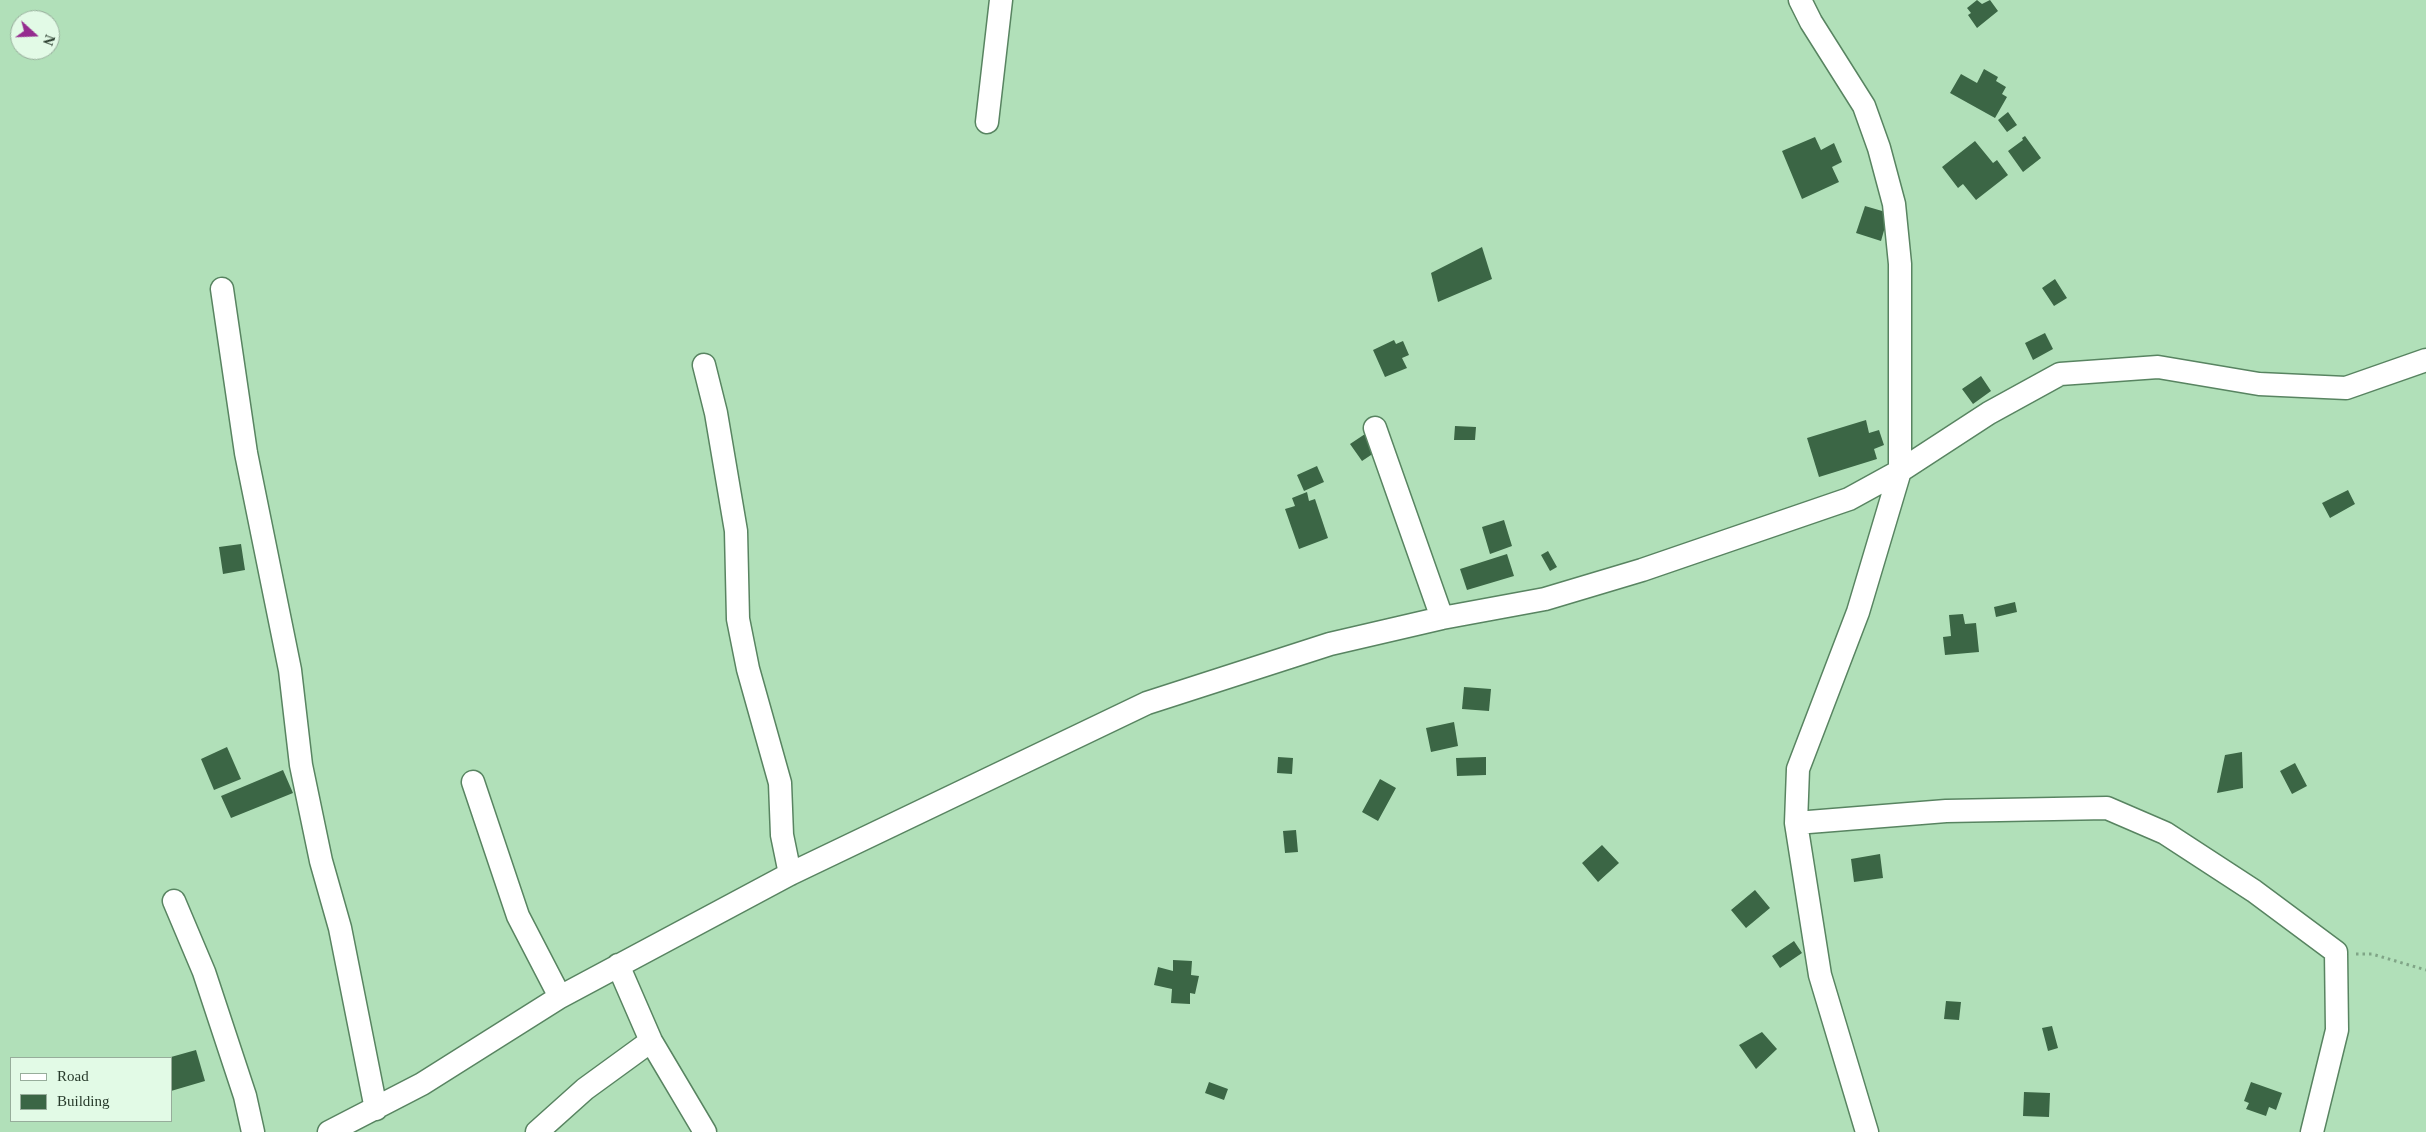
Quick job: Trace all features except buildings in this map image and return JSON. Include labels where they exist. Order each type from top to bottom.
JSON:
[{"type":"street","points":[[987,122],[1001,0]]},
{"type":"street","points":[[1800,0],[1811,22],[1864,106],[1879,148],[1894,204],[1900,264],[1900,471],[1858,612],[1798,769],[1796,823],[1820,975],[1867,1132]]},
{"type":"street","points":[[222,288],[246,453],[290,670],[301,765],[321,861],[340,928],[376,1109]]},
{"type":"street","points":[[329,1132],[422,1084],[560,997],[790,874],[1146,703],[1330,644],[1442,618],[1545,599],[1642,570],[1849,499],[1900,471],[1989,413],[2060,374],[2158,367],[2259,384],[2346,388],[2426,360]]},
{"type":"street","points":[[704,365],[716,413],[736,531],[738,619],[748,669],[780,783],[782,835],[790,874]]},
{"type":"street","points":[[1375,428],[1442,618]]},
{"type":"street","points":[[473,782],[518,916],[560,997]]},
{"type":"street","points":[[1796,823],[1946,811],[2107,808],[2165,833],[2254,891],[2336,952],[2336,1030],[2312,1132]]},
{"type":"street","points":[[174,901],[204,972],[244,1096],[253,1132]]},
{"type":"street","points":[[618,965],[651,1041],[705,1132]]},
{"type":"street","points":[[537,1132],[585,1089],[651,1041]]},
{"type":"path","points":[[2336,952],[2372,954],[2426,970]]}]
